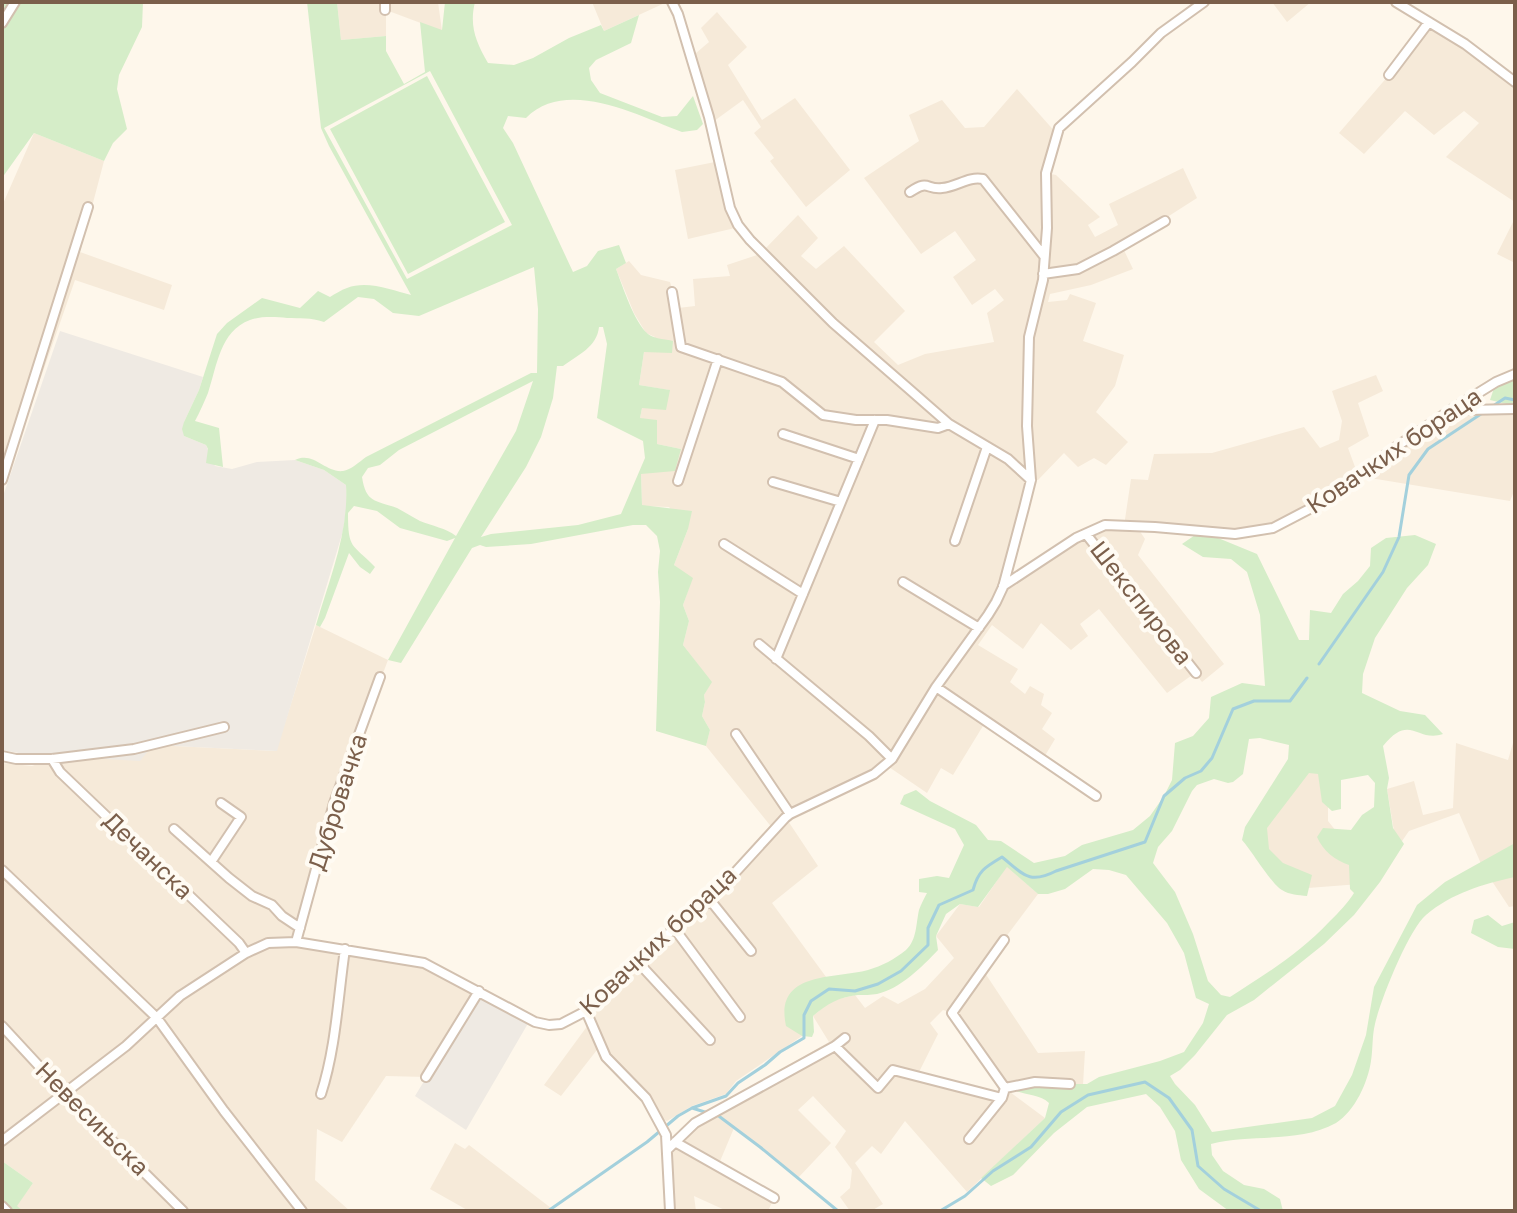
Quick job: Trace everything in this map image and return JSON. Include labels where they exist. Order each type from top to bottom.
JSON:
[{"type":"street","points":[[2,23],[15,2]]},
{"type":"street","points":[[672,2],[709,117],[730,208],[738,225],[833,323],[949,424],[1008,459],[1031,480]]},
{"type":"street","name":"Ковачких бораца","points":[[2,1141],[126,1046],[180,996],[246,953],[268,943],[296,942],[424,963],[519,1015],[549,1025],[561,1024],[586,1011],[636,960],[710,900],[767,835],[790,814],[874,774],[892,759],[1003,587],[1031,480],[1027,426],[1029,337],[1043,274],[1047,228],[1046,173],[1059,128],[1161,33],[1204,2]]},
{"type":"street","points":[[1396,2],[1465,44],[1515,82]]},
{"type":"street","points":[[1389,75],[1429,22]]},
{"type":"street","points":[[910,192],[921,185],[940,189],[975,177],[983,179],[1044,257]]},
{"type":"street","points":[[2,480],[88,207]]},
{"type":"street","points":[[1043,274],[1078,269],[1165,221]]},
{"type":"street","points":[[672,292],[681,347],[782,382],[823,415],[938,428],[949,424]]},
{"type":"street","points":[[678,481],[718,359]]},
{"type":"street","name":"Ковачких бораца","points":[[1003,587],[1055,551],[1105,525],[1235,534],[1273,528],[1321,503],[1454,408],[1515,374]]},
{"type":"street","points":[[1454,408],[1515,409]]},
{"type":"street","points":[[776,659],[875,420]]},
{"type":"street","points":[[783,434],[859,459]]},
{"type":"street","points":[[955,541],[987,447]]},
{"type":"street","points":[[773,482],[841,502]]},
{"type":"street","name":"Шекспирова","points":[[1086,534],[1196,673]]},
{"type":"street","points":[[724,544],[803,594]]},
{"type":"street","points":[[903,582],[979,628]]},
{"type":"street","points":[[759,644],[892,759]]},
{"type":"street","name":"Дубровачка","points":[[296,942],[334,803],[380,677]]},
{"type":"street","points":[[936,687],[1096,796]]},
{"type":"street","points":[[2,756],[52,759],[134,749],[224,727]]},
{"type":"street","points":[[736,734],[790,814]]},
{"type":"street","name":"Дечанска","points":[[52,759],[60,772],[246,953]]},
{"type":"street","points":[[211,862],[241,817],[221,803]]},
{"type":"street","points":[[174,829],[252,896],[272,905],[300,928]]},
{"type":"street","points":[[2,870],[157,1018],[296,1208]]},
{"type":"street","points":[[710,900],[751,951]]},
{"type":"street","points":[[674,928],[740,1017]]},
{"type":"street","points":[[1004,940],[952,1013],[1005,1088]]},
{"type":"street","points":[[321,1094],[331,1049],[345,949]]},
{"type":"street","points":[[636,960],[710,1040]]},
{"type":"street","points":[[426,1077],[479,991]]},
{"type":"street","points":[[586,1011],[606,1057],[646,1098],[671,1145],[670,1211]]},
{"type":"street","name":"Невесињска","points":[[2,1026],[64,1093],[183,1211]]},
{"type":"street","points":[[671,1145],[695,1123],[845,1038]]},
{"type":"street","points":[[835,1046],[878,1088],[893,1070],[1002,1098]]},
{"type":"street","points":[[1005,1088],[1035,1082],[1070,1084]]},
{"type":"street","points":[[969,1139],[1002,1098],[1005,1088]]},
{"type":"street","points":[[671,1145],[774,1198]]},
{"type":"street","points":[[2,1206],[7,1211]]},
{"type":"shaded area","points":[[337,2],[438,2],[442,31],[386,10],[386,36],[341,40]]},
{"type":"shaded area","points":[[592,2],[667,2],[604,31]]},
{"type":"shaded area","points":[[1272,2],[1311,2],[1287,22]]},
{"type":"shaded area","points":[[1388,2],[1411,2],[1412,12],[1515,82],[1515,202],[1446,157],[1479,123],[1464,111],[1434,135],[1405,111],[1364,154],[1339,133],[1389,75],[1427,24]]},
{"type":"shaded area","points":[[717,12],[747,47],[728,65],[762,120],[795,98],[850,170],[806,207],[770,161],[774,158],[754,133],[761,127],[743,100],[710,124],[689,59],[709,42],[701,28]]},
{"type":"shaded area","points":[[1017,89],[1057,134],[1046,173],[1056,175],[1100,217],[1088,225],[1095,237],[1118,225],[1109,204],[1183,168],[1197,198],[1122,246],[1133,269],[1091,285],[1050,294],[1048,302],[1067,300],[1070,294],[1096,303],[1083,341],[1124,355],[1115,386],[1096,412],[1128,442],[1106,465],[1094,458],[1078,467],[1064,453],[1038,480],[1031,481],[1003,585],[1105,525],[1124,526],[1131,479],[1148,480],[1154,454],[1212,453],[1304,427],[1320,448],[1339,440],[1342,421],[1332,391],[1376,375],[1383,391],[1358,403],[1369,436],[1348,448],[1358,475],[1454,408],[1515,409],[1515,489],[1510,501],[1358,476],[1321,503],[1273,528],[1235,534],[1137,527],[1145,539],[1138,555],[1224,664],[1202,682],[1195,673],[1167,693],[1099,609],[1080,624],[1088,636],[1071,650],[1041,623],[1023,649],[992,625],[978,645],[1018,669],[1010,682],[1025,694],[1030,686],[1044,694],[1041,705],[1052,713],[1042,729],[1055,739],[1043,759],[986,721],[953,775],[941,768],[927,793],[886,765],[786,818],[818,866],[772,903],[829,981],[802,1014],[802,1036],[736,1081],[726,1094],[692,1106],[667,1121],[659,1119],[600,1046],[561,1096],[544,1085],[591,1021],[586,1011],[636,960],[710,900],[773,829],[706,746],[710,730],[702,716],[704,695],[711,682],[683,645],[689,621],[683,605],[692,579],[674,565],[688,529],[669,507],[642,506],[641,473],[681,449],[657,444],[640,418],[642,408],[669,390],[639,385],[644,352],[655,337],[646,333],[634,313],[616,269],[629,261],[641,275],[670,282],[678,308],[695,306],[693,279],[730,276],[727,265],[760,254],[798,215],[818,238],[801,256],[816,269],[844,246],[905,311],[874,342],[898,365],[925,354],[994,342],[987,313],[1004,300],[995,289],[972,305],[953,277],[976,260],[955,231],[921,254],[864,178],[919,141],[909,115],[942,100],[965,128],[984,127]]},
{"type":"shaded area","points":[[34,133],[104,161],[80,252],[172,285],[164,310],[75,280],[2,489],[2,206]]},
{"type":"shaded area","points":[[715,162],[735,228],[688,239],[675,170]]},
{"type":"shaded area","points":[[1515,218],[1515,263],[1497,254]]},
{"type":"shaded area","points":[[60,331],[203,377],[184,422],[184,436],[206,445],[215,466],[232,469],[257,462],[295,460],[324,470],[346,485],[343,531],[277,751],[153,745],[140,761],[70,757],[52,759],[2,750],[2,499]]},
{"type":"shaded area","points":[[316,625],[388,660],[334,803],[296,941],[424,963],[479,991],[426,1077],[386,1076],[342,1142],[317,1129],[315,1180],[350,1211],[23,1211],[16,1206],[33,1183],[2,1161],[2,763],[32,766],[52,759],[153,745],[276,751]]},
{"type":"shaded area","points":[[1515,736],[1515,906],[1509,907],[1482,866],[1459,813],[1409,831],[1373,883],[1282,890],[1246,837],[1294,761],[1328,760],[1328,821],[1372,876],[1396,843],[1387,789],[1414,781],[1423,815],[1453,808],[1456,743],[1508,760]]},
{"type":"shaded area","points":[[1007,866],[1038,894],[950,1012],[943,1010],[930,1023],[938,1034],[917,1076],[1002,1098],[1002,1084],[952,1013],[983,970],[1038,1053],[1085,1051],[1083,1085],[1006,1089],[1045,1118],[967,1192],[905,1121],[881,1154],[872,1146],[855,1163],[883,1204],[871,1211],[850,1211],[840,1197],[850,1188],[852,1170],[835,1147],[846,1131],[813,1096],[798,1110],[831,1143],[798,1178],[734,1128],[718,1166],[774,1198],[768,1211],[727,1211],[694,1196],[696,1211],[670,1211],[668,1151],[711,1113],[722,1120],[711,1110],[829,1042],[813,1016],[831,1001],[855,995],[865,1008],[883,996],[898,1004],[925,989],[954,958],[936,936],[960,904],[979,907]]},
{"type":"shaded area","points":[[479,991],[530,1020],[466,1130],[415,1096]]},
{"type":"shaded area","points":[[455,1143],[465,1149],[469,1145],[551,1208],[548,1211],[469,1211],[430,1189]]},
{"type":"green space","points":[[2,2],[143,2],[142,27],[119,75],[117,89],[127,129],[113,143],[104,161],[34,133],[2,178]]},
{"type":"green space","points":[[307,2],[337,2],[341,40],[386,36],[386,51],[404,84],[425,72],[420,22],[442,30],[445,2],[475,2],[475,34],[488,63],[514,65],[601,25],[604,31],[639,15],[631,43],[596,60],[589,68],[591,80],[600,93],[662,117],[677,116],[693,96],[703,124],[697,130],[682,132],[624,110],[582,100],[543,106],[526,118],[508,116],[503,128],[513,143],[573,272],[587,266],[598,251],[619,245],[626,263],[616,269],[638,321],[651,336],[673,341],[672,353],[644,352],[639,385],[670,390],[666,410],[642,408],[640,418],[657,420],[657,444],[681,449],[675,471],[641,474],[642,505],[692,511],[674,565],[693,578],[683,605],[689,621],[683,645],[712,682],[704,695],[702,716],[710,730],[706,746],[656,731],[660,551],[657,536],[646,525],[531,544],[480,545],[472,548],[401,663],[388,660],[455,538],[447,541],[400,528],[377,511],[354,506],[348,513],[350,540],[375,567],[370,574],[349,553],[325,618],[320,627],[316,625],[341,539],[346,485],[324,470],[295,460],[308,458],[337,471],[346,470],[531,373],[537,373],[538,309],[534,267],[419,316],[393,313],[374,299],[358,297],[324,322],[273,317],[250,320],[232,332],[226,341],[195,421],[219,428],[223,467],[206,463],[206,445],[184,436],[184,422],[199,390],[217,334],[262,298],[300,308],[318,291],[330,297],[347,288],[363,285],[411,295],[321,128]],"holes":[[[430,71],[512,225],[407,279],[324,128]],[[599,327],[603,327],[607,344],[597,418],[643,441],[645,458],[621,514],[578,525],[481,537],[526,467],[541,437],[553,398],[557,366],[563,366],[586,350]],[[533,381],[516,431],[456,536],[377,502],[366,492],[362,477],[368,468],[380,465],[399,450]]]},
{"type":"green space","points":[[427,76],[505,222],[408,274],[330,129]]},
{"type":"green space","points":[[1515,374],[1515,406],[1490,400],[1496,382]]},
{"type":"green space","points":[[1201,531],[1257,554],[1299,640],[1309,640],[1310,610],[1331,613],[1343,594],[1370,566],[1371,548],[1386,538],[1415,535],[1436,544],[1428,565],[1407,588],[1375,638],[1363,674],[1362,693],[1400,711],[1425,715],[1443,734],[1434,736],[1400,731],[1383,746],[1393,828],[1404,844],[1354,915],[1324,944],[1254,1000],[1227,1015],[1195,1055],[1170,1076],[1195,1105],[1212,1132],[1312,1118],[1335,1106],[1352,1075],[1366,1035],[1374,987],[1417,905],[1445,882],[1515,843],[1515,877],[1457,895],[1419,923],[1396,966],[1378,1013],[1367,1078],[1355,1104],[1343,1118],[1306,1134],[1211,1144],[1212,1155],[1223,1171],[1244,1185],[1264,1189],[1280,1199],[1283,1211],[1229,1211],[1199,1189],[1181,1160],[1175,1131],[1160,1107],[1146,1094],[1087,1107],[1054,1133],[1013,1175],[991,1186],[981,1178],[1045,1118],[1049,1103],[1016,1091],[1019,1084],[1087,1084],[1099,1077],[1160,1061],[1184,1052],[1203,1023],[1209,1004],[1196,998],[1184,953],[1167,923],[1126,875],[1093,869],[1065,889],[1038,894],[1007,867],[978,907],[960,904],[946,914],[936,936],[938,950],[902,982],[877,994],[851,996],[828,1005],[813,1016],[812,1037],[802,1036],[786,1026],[785,1008],[789,995],[798,986],[824,977],[873,968],[906,950],[914,936],[919,910],[927,893],[919,892],[919,879],[949,878],[964,845],[955,829],[900,804],[904,795],[916,790],[930,801],[976,825],[988,840],[1001,841],[1034,863],[1065,856],[1082,845],[1133,830],[1150,816],[1172,780],[1175,743],[1193,736],[1209,718],[1211,697],[1242,683],[1265,686],[1260,615],[1247,572],[1231,559],[1203,557],[1182,544]],"holes":[[[1260,738],[1289,745],[1288,759],[1245,827],[1242,840],[1278,887],[1288,893],[1307,896],[1312,875],[1283,863],[1269,849],[1267,828],[1309,773],[1318,774],[1322,802],[1332,811],[1341,809],[1341,780],[1368,775],[1375,783],[1374,807],[1362,815],[1351,830],[1323,828],[1317,837],[1330,854],[1349,865],[1350,889],[1354,893],[1333,918],[1294,953],[1230,997],[1221,995],[1208,981],[1175,892],[1153,863],[1158,847],[1172,831],[1197,785],[1214,779],[1233,782],[1243,774],[1249,739]]]},
{"type":"green space","points":[[1488,915],[1502,926],[1515,922],[1515,949],[1498,947],[1471,933],[1474,920]]},
{"type":"green space","points":[[2,1161],[33,1183],[17,1206],[23,1211],[2,1211]]},
{"type":"waterway","points":[[1493,406],[1505,398],[1515,400]]},
{"type":"waterway","points":[[1319,664],[1383,572],[1399,537],[1409,475],[1428,449],[1484,412]]},
{"type":"waterway","points":[[692,1108],[726,1096],[738,1083],[804,1038],[804,1015],[811,1001],[829,989],[855,991],[878,984],[901,971],[928,945],[928,928],[939,905],[973,890],[983,870],[1002,857],[1027,876],[1039,877],[1145,842],[1164,796],[1185,778],[1201,771],[1212,758],[1233,709],[1254,701],[1290,701],[1307,678]]},
{"type":"waterway","points":[[940,1211],[1031,1147],[1061,1112],[1088,1095],[1145,1082],[1169,1098],[1192,1130],[1198,1166],[1224,1189],[1261,1211]]},
{"type":"waterway","points":[[548,1211],[647,1142],[678,1116],[692,1108],[708,1113]]},
{"type":"waterway","points":[[716,1114],[838,1211]]}]
